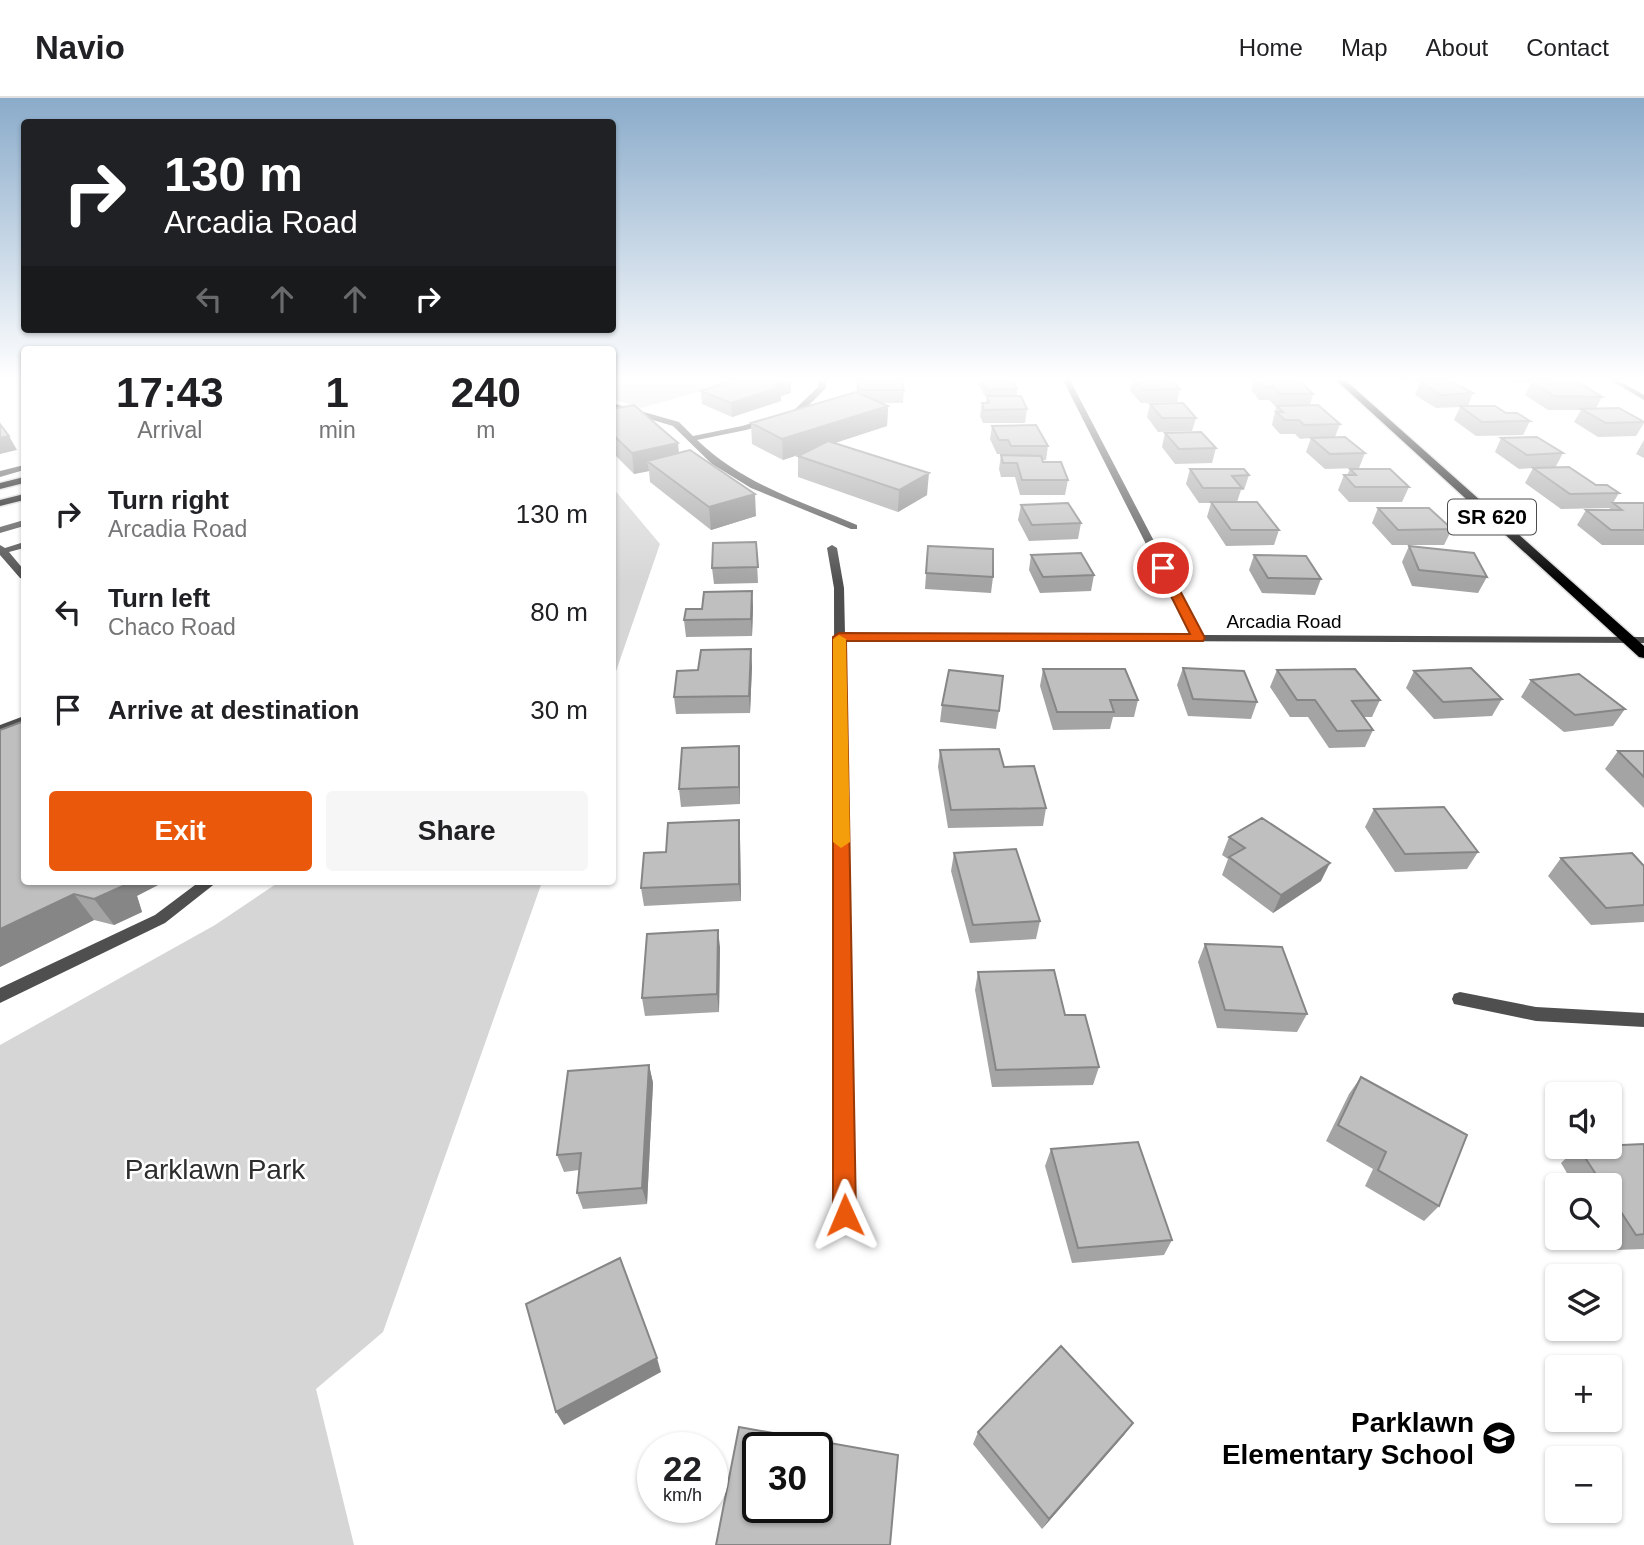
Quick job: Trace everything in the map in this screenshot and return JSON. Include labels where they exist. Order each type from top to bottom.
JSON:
[{"type":"main road","name":"SR 620","points":[[1415,448],[1644,654]]},
{"type":"main road","points":[[0,486],[21,481]]},
{"type":"main road","points":[[0,503],[21,498]]},
{"type":"street","points":[[702,448],[715,462],[754,486],[854,527]]},
{"type":"street","points":[[1101,448],[1199,638]]},
{"type":"street","points":[[0,474],[21,469]]},
{"type":"street","points":[[0,530],[21,524]]},
{"type":"street","points":[[21,546],[1,550],[21,573]]},
{"type":"street","points":[[832,548],[839,587],[845,1215]]},
{"type":"street","name":"Arcadia Road","points":[[839,637],[1644,640]]},
{"type":"street","points":[[0,729],[21,721]]},
{"type":"street","points":[[0,996],[160,919],[206,885]]},
{"type":"street","points":[[1460,999],[1536,1014],[1644,1020]]},
{"type":"green space","points":[[616,492],[660,544],[616,671]]},
{"type":"green space","name":"Parklawn Park","points":[[275,885],[541,885],[383,1332],[316,1389],[354,1545],[0,1545],[0,1045],[215,925]]},
{"type":"building","points":[[626,448],[657,448],[632,453]]},
{"type":"building","points":[[815,448],[849,448],[929,473],[899,490],[798,456]]},
{"type":"building","points":[[1178,448],[1216,448],[1179,449]]},
{"type":"building","points":[[1322,448],[1358,448],[1365,453],[1330,454]]},
{"type":"building","points":[[1516,448],[1554,448],[1563,453],[1527,455]]},
{"type":"building","points":[[690,450],[755,494],[709,507],[647,461]]},
{"type":"building","points":[[1001,455],[1041,456],[1043,462],[1061,462],[1068,480],[1022,480],[1017,463],[1003,463]]},
{"type":"building","points":[[1569,467],[1596,485],[1607,485],[1619,493],[1570,494],[1533,468]]},
{"type":"building","points":[[1190,469],[1244,469],[1249,475],[1232,476],[1242,488],[1203,488]]},
{"type":"building","points":[[1350,469],[1390,469],[1409,487],[1355,487],[1344,475],[1356,475]]},
{"type":"building","points":[[1211,502],[1257,502],[1279,530],[1231,530]]},
{"type":"building","points":[[1068,503],[1081,523],[1032,525],[1021,505]]},
{"type":"building","points":[[1613,503],[1644,503],[1644,530],[1611,530],[1586,510],[1622,510]]},
{"type":"building","points":[[1378,508],[1429,508],[1452,529],[1398,530]]},
{"type":"building","points":[[756,542],[758,567],[712,568],[713,543]]},
{"type":"building","points":[[928,546],[993,549],[993,577],[926,573]]},
{"type":"building","points":[[1409,546],[1474,553],[1487,577],[1419,570]]},
{"type":"building","points":[[1081,553],[1094,575],[1043,577],[1031,555]]},
{"type":"building","points":[[1254,555],[1306,556],[1321,579],[1268,578]]},
{"type":"building","points":[[752,591],[751,619],[684,620],[686,609],[702,609],[704,592]]},
{"type":"building","points":[[751,649],[749,696],[674,697],[677,671],[698,670],[701,650]]},
{"type":"building","points":[[1183,668],[1244,671],[1257,702],[1193,699]]},
{"type":"building","points":[[1471,668],[1502,699],[1443,702],[1414,671]]},
{"type":"building","points":[[1043,669],[1125,669],[1138,700],[1110,700],[1114,712],[1057,712]]},
{"type":"building","points":[[1355,669],[1380,700],[1352,701],[1373,730],[1337,731],[1315,700],[1297,700],[1277,670]]},
{"type":"building","points":[[949,670],[1003,676],[999,711],[942,705]]},
{"type":"building","points":[[1579,674],[1625,709],[1575,715],[1531,680]]},
{"type":"building","points":[[21,722],[21,885],[123,886],[94,899],[74,894],[0,929],[0,730]]},
{"type":"building","points":[[739,746],[739,787],[679,789],[682,748]]},
{"type":"building","points":[[999,749],[1004,767],[1034,766],[1046,808],[951,810],[940,750]]},
{"type":"building","points":[[1618,751],[1644,751],[1644,777]]},
{"type":"building","points":[[1444,807],[1478,852],[1405,854],[1374,809]]},
{"type":"building","points":[[1262,818],[1330,863],[1281,895],[1229,857],[1245,848],[1229,837]]},
{"type":"building","points":[[739,820],[739,884],[641,888],[644,853],[666,852],[668,823]]},
{"type":"building","points":[[1016,849],[1040,921],[973,925],[954,853]]},
{"type":"building","points":[[1632,853],[1644,866],[1644,905],[1606,908],[1561,858]]},
{"type":"building","points":[[718,930],[717,994],[642,998],[647,934]]},
{"type":"building","points":[[1205,944],[1282,947],[1307,1014],[1225,1010]]},
{"type":"building","points":[[1054,970],[1065,1015],[1085,1015],[1099,1067],[996,1070],[978,972]]},
{"type":"building","points":[[649,1065],[642,1188],[577,1193],[581,1153],[557,1155],[568,1071]]},
{"type":"building","points":[[1361,1077],[1467,1135],[1439,1206],[1378,1170],[1386,1152],[1338,1125]]},
{"type":"building","points":[[1138,1142],[1172,1240],[1078,1248],[1051,1149]]},
{"type":"building","points":[[1644,1144],[1644,1234],[1636,1235],[1622,1213],[1622,1173],[1595,1173],[1586,1159],[1622,1159],[1622,1145]]},
{"type":"building","points":[[620,1258],[657,1358],[556,1412],[526,1304]]},
{"type":"building","points":[[1061,1346],[1133,1423],[1049,1519],[978,1432]]},
{"type":"building","points":[[739,1427],[767,1432],[742,1432],[742,1523],[833,1523],[833,1444],[898,1455],[890,1545],[716,1545],[720,1523],[728,1523],[728,1483]]},
{"type":"slow traffic","points":[[839,639],[841,842]]},
{"type":"place","name":"Parklawn Elementary School","points":[[1499,1438]]},
{"type":"route","points":[[845,1215],[839,637],[1199,638],[1163,568]]}]
